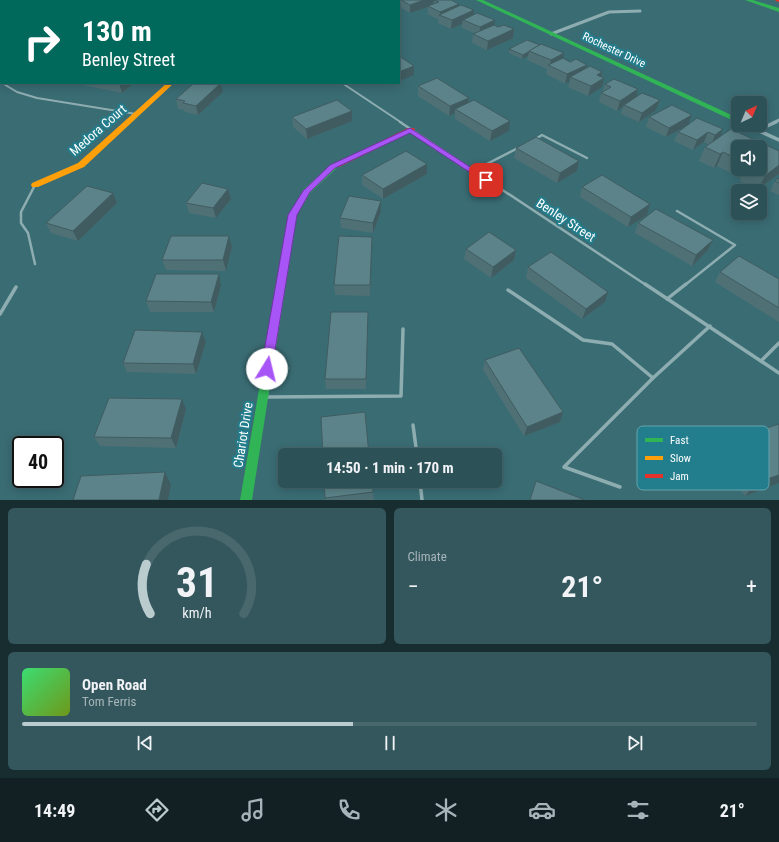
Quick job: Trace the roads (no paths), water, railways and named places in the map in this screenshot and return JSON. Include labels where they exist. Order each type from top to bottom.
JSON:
[{"type":"street","name":"Rochester Drive","points":[[479,0],[731,118]]},
{"type":"street","points":[[748,0],[779,10]]},
{"type":"street","points":[[551,34],[609,12],[640,11]]},
{"type":"street","name":"Medora Court","points":[[35,185],[81,165],[171,84]]},
{"type":"street","points":[[767,126],[779,120]]},
{"type":"street","name":"Chariot Drive","points":[[246,500],[293,215],[307,191],[333,166],[410,130]]},
{"type":"street","points":[[762,132],[779,140]]},
{"type":"lane","points":[[4,84],[17,92],[37,98],[136,114]]},
{"type":"lane","name":"Benley Street","points":[[343,84],[410,130],[710,326],[779,373]]},
{"type":"lane","points":[[529,142],[542,135],[587,158]]},
{"type":"lane","points":[[473,171],[522,146]]},
{"type":"lane","points":[[35,185],[21,212],[21,223],[28,233],[35,264]]},
{"type":"lane","points":[[667,299],[736,245],[677,211]]},
{"type":"lane","points":[[0,314],[16,287]]},
{"type":"lane","points":[[508,290],[583,340],[612,344],[653,378]]},
{"type":"lane","points":[[620,487],[564,467],[653,378],[710,326]]},
{"type":"lane","points":[[262,397],[401,396],[403,329]]},
{"type":"lane","points":[[761,361],[779,343]]},
{"type":"lane","points":[[414,425],[416,448]]},
{"type":"lane","points":[[421,488],[422,500]]}]
